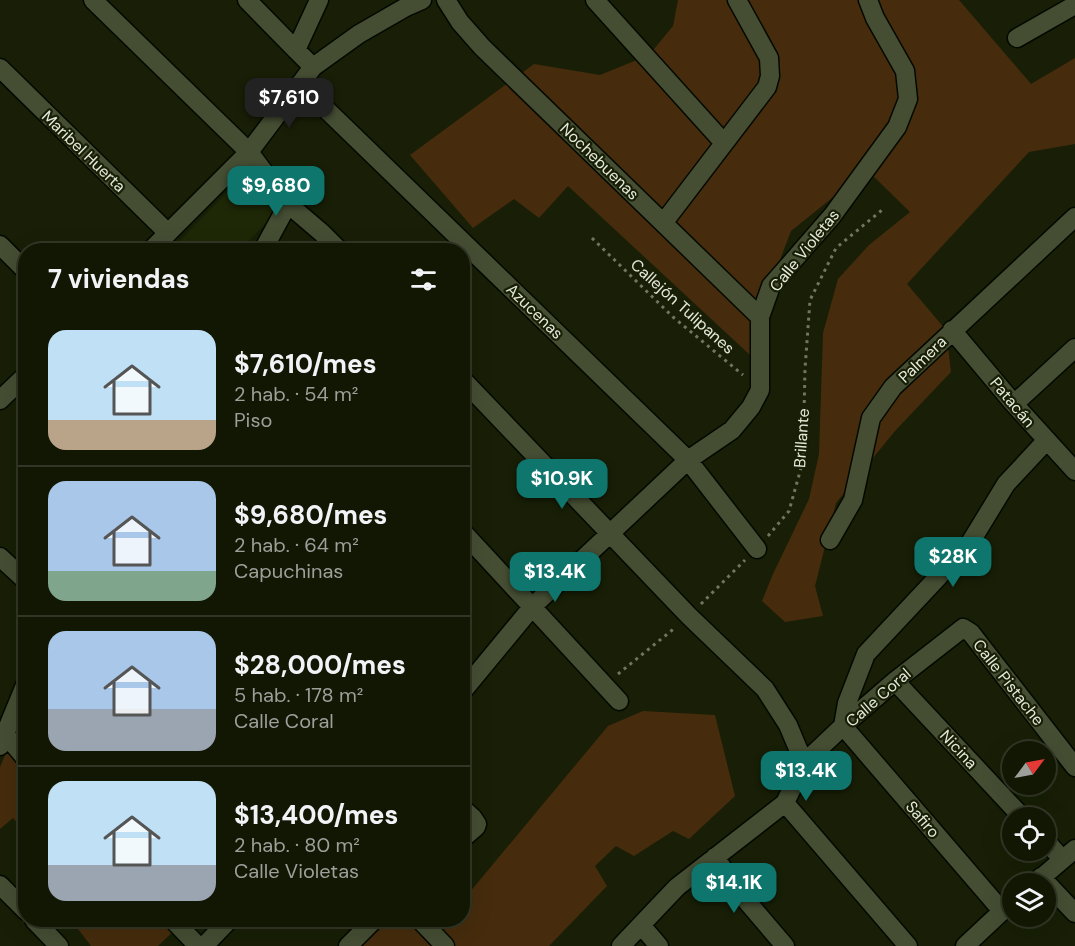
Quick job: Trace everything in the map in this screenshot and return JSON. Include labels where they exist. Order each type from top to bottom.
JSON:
[{"type":"street","points":[[93,0],[249,152],[288,204],[332,243]]},
{"type":"street","points":[[247,0],[313,67]]},
{"type":"street","points":[[296,50],[319,0]]},
{"type":"street","name":"Nochebuenas","points":[[446,0],[460,22],[482,47],[760,317]]},
{"type":"street","points":[[595,0],[724,143]]},
{"type":"street","points":[[664,222],[768,87],[769,58],[737,0]]},
{"type":"street","name":"Calle Violetas","points":[[760,390],[760,317],[771,286],[832,216],[897,127],[908,99],[905,71],[875,18],[868,0]]},
{"type":"street","points":[[158,243],[249,152],[313,67],[409,2]]},
{"type":"street","points":[[1017,38],[1075,5]]},
{"type":"street","name":"Maribel Huerta","points":[[0,68],[168,233]]},
{"type":"street","name":"Azucenas","points":[[300,84],[464,243]]},
{"type":"street","points":[[267,243],[288,204]]},
{"type":"street","name":"Palmera","points":[[830,540],[853,500],[871,418],[893,387],[1075,217]]},
{"type":"street","name":"Azucenas","points":[[470,249],[688,460],[757,549]]},
{"type":"street","points":[[2,251],[18,265]]},
{"type":"street","name":"Patacán","points":[[952,330],[1046,441],[1075,471]]},
{"type":"street","points":[[1014,404],[1075,348]]},
{"type":"street","points":[[0,400],[18,383]]},
{"type":"street","points":[[470,387],[689,616],[765,688],[788,725],[804,763]]},
{"type":"street","points":[[470,676],[533,606],[609,534],[688,460],[732,430],[752,407],[760,390]]},
{"type":"street","points":[[843,726],[847,703],[866,654],[970,543],[1006,484],[1046,441]]},
{"type":"street","points":[[470,539],[605,684],[618,701]]},
{"type":"street","points":[[0,557],[18,574]]},
{"type":"street","name":"Calle Coral","points":[[621,946],[677,887],[785,803],[804,763],[843,726],[895,681],[963,628]]},
{"type":"street","name":"Calle Pistache","points":[[963,628],[971,633],[1075,767]]},
{"type":"street","name":"Nicina","points":[[895,681],[1013,807]]},
{"type":"street","points":[[18,703],[3,740],[18,752]]},
{"type":"street","name":"Safiro","points":[[843,726],[1002,901]]},
{"type":"street","points":[[785,803],[908,946]]},
{"type":"street","points":[[470,815],[477,824],[470,832]]},
{"type":"street","points":[[1046,873],[1069,854]]},
{"type":"street","points":[[715,857],[738,891],[785,946]]},
{"type":"street","points":[[0,885],[18,903]]},
{"type":"street","points":[[1056,896],[1075,913]]},
{"type":"street","points":[[971,944],[1002,912]]},
{"type":"street","points":[[641,925],[659,946]]},
{"type":"street","points":[[41,927],[60,946]]},
{"type":"street","points":[[180,927],[198,946]]},
{"type":"street","points":[[204,946],[223,927]]},
{"type":"street","points":[[348,946],[367,927]]},
{"type":"street","points":[[427,927],[445,946]]},
{"type":"path","name":"Brillante","points":[[605,684],[689,616],[757,549],[789,511],[803,461],[804,369],[810,300],[836,248],[882,210]]},
{"type":"path","name":"Callejón Tulipanes","points":[[592,238],[673,317],[760,390]]},
{"type":"shaded area","points":[[678,0],[959,0],[1031,84],[1075,58],[1075,144],[1029,152],[907,284],[946,330],[951,372],[895,431],[836,503],[815,586],[823,616],[785,622],[762,601],[809,499],[819,454],[823,333],[838,279],[869,245],[910,212],[867,170],[791,231],[770,286],[750,355],[568,186],[539,218],[514,199],[473,228],[410,155],[534,64],[600,75],[649,55],[673,26]]},
{"type":"shaded area","points":[[240,179],[276,213],[247,243],[178,243]]},
{"type":"shaded area","points":[[643,711],[715,715],[735,796],[689,839],[673,831],[634,856],[616,846],[595,866],[607,886],[549,946],[359,946],[376,927],[470,927],[470,892],[608,726]]},
{"type":"shaded area","points":[[18,725],[18,823],[13,818],[0,829],[0,767]]},
{"type":"shaded area","points":[[76,927],[178,927],[158,946],[91,946]]}]
